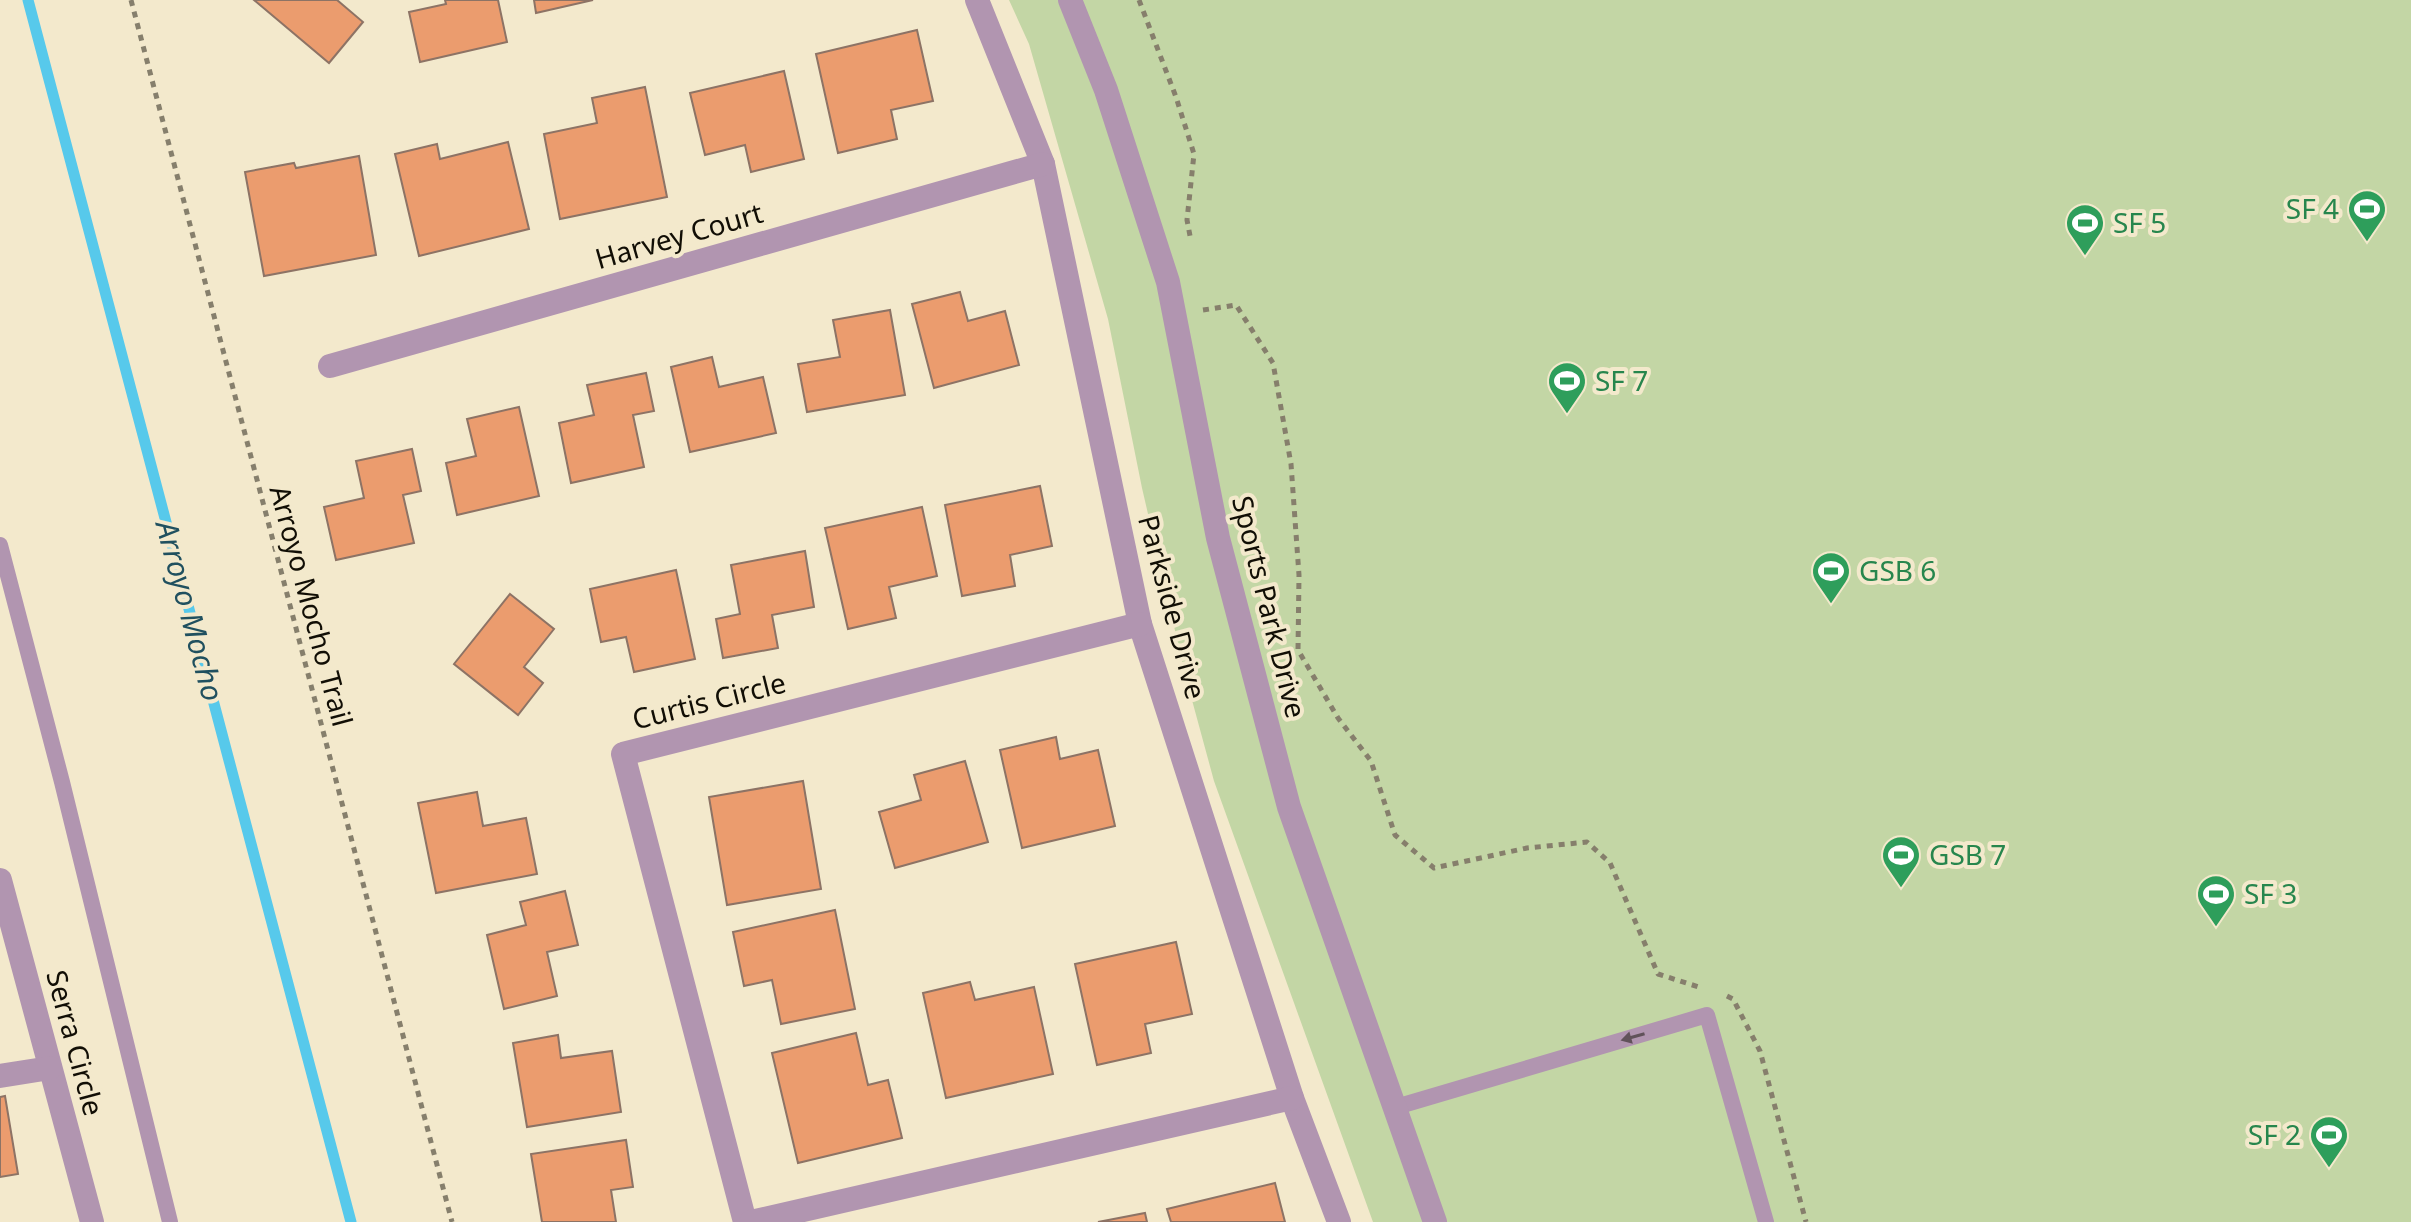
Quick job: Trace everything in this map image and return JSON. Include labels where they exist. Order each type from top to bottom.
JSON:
[{"type":"street","name":"Parkside Drive","points":[[977,0],[1043,164],[1140,624],[1292,1098],[1339,1222]]},
{"type":"street","name":"Sports Park Drive","points":[[1070,0],[1106,90],[1168,282],[1218,538],[1289,807],[1435,1222]]},
{"type":"street","name":"Harvey Court","points":[[330,366],[1043,164]]},
{"type":"street","name":"Curtis Circle","points":[[1140,624],[623,754],[748,1222],[1292,1098]]},
{"type":"street","name":"Serra Circle","points":[[0,880],[92,1222]]},
{"type":"street","points":[[0,1076],[50,1068]]},
{"type":"lane","points":[[0,545],[62,782],[170,1222]]},
{"type":"lane","points":[[1396,1107],[1707,1015],[1766,1222]]},
{"type":"path","name":"Arroyo Mocho Trail","points":[[131,0],[452,1222]]},
{"type":"path","points":[[1139,0],[1194,154],[1187,220],[1192,250]]},
{"type":"path","points":[[1201,295],[1203,310],[1236,305],[1273,363],[1291,464],[1299,575],[1298,650],[1338,718],[1371,761],[1395,835],[1434,868],[1527,848],[1587,842],[1610,863],[1658,974],[1715,992]]},
{"type":"path","points":[[1724,995],[1733,999],[1760,1051],[1806,1222]]},
{"type":"green space","points":[[1009,0],[2411,0],[2411,1222],[1373,1222],[1214,781],[1186,678],[1142,488],[1108,319],[1029,44]]},
{"type":"building","points":[[254,0],[337,0],[363,22],[329,63]]},
{"type":"building","points":[[445,0],[498,0],[507,42],[420,62],[409,12],[446,4]]},
{"type":"building","points":[[534,0],[593,0],[536,13]]},
{"type":"building","points":[[917,30],[933,101],[891,110],[897,139],[838,153],[816,54]]},
{"type":"building","points":[[784,71],[804,159],[751,172],[745,145],[705,155],[690,93]]},
{"type":"building","points":[[645,87],[667,197],[560,219],[544,134],[597,123],[592,98]]},
{"type":"building","points":[[508,142],[529,229],[419,256],[395,154],[437,144],[440,159]]},
{"type":"building","points":[[359,156],[376,255],[264,276],[245,172],[294,163],[296,168]]},
{"type":"building","points":[[960,292],[968,321],[1005,311],[1019,365],[934,388],[912,304]]},
{"type":"building","points":[[890,310],[905,395],[807,412],[798,364],[840,357],[833,320]]},
{"type":"building","points":[[712,357],[719,387],[763,377],[776,433],[690,452],[671,367]]},
{"type":"building","points":[[646,373],[654,411],[633,415],[644,467],[571,483],[559,423],[594,415],[587,385]]},
{"type":"building","points":[[519,407],[539,496],[457,515],[446,463],[476,456],[467,419]]},
{"type":"building","points":[[412,449],[421,491],[403,495],[414,543],[336,560],[324,507],[364,498],[356,461]]},
{"type":"building","points":[[1040,486],[1052,546],[1010,555],[1015,586],[962,596],[945,505]]},
{"type":"building","points":[[922,507],[937,576],[889,587],[896,618],[848,629],[825,528]]},
{"type":"building","points":[[805,551],[814,607],[772,615],[778,648],[723,658],[716,619],[740,614],[731,565]]},
{"type":"building","points":[[676,570],[695,659],[634,672],[626,637],[601,642],[590,589]]},
{"type":"building","points":[[510,594],[554,629],[524,667],[543,683],[518,715],[454,664]]},
{"type":"building","points":[[1056,737],[1060,759],[1098,750],[1115,826],[1022,848],[1000,750]]},
{"type":"building","points":[[965,761],[988,842],[895,868],[879,812],[921,800],[914,775]]},
{"type":"building","points":[[803,781],[821,889],[727,905],[709,797]]},
{"type":"building","points":[[477,792],[483,826],[526,818],[537,874],[436,893],[418,803]]},
{"type":"building","points":[[565,891],[578,945],[547,952],[557,996],[504,1009],[487,935],[526,925],[520,902]]},
{"type":"building","points":[[835,910],[855,1009],[781,1024],[772,980],[744,986],[733,932]]},
{"type":"building","points":[[1176,942],[1192,1014],[1145,1024],[1151,1053],[1097,1065],[1075,964]]},
{"type":"building","points":[[970,982],[975,1000],[1034,987],[1053,1074],[946,1098],[923,993]]},
{"type":"building","points":[[856,1033],[868,1085],[888,1080],[902,1138],[798,1163],[772,1053]]},
{"type":"building","points":[[558,1035],[561,1058],[612,1051],[621,1112],[527,1127],[513,1043]]},
{"type":"building","points":[[5,1096],[18,1174],[0,1177],[0,1097]]},
{"type":"building","points":[[626,1140],[633,1187],[611,1190],[616,1222],[542,1222],[531,1154]]},
{"type":"building","points":[[1275,1183],[1285,1222],[1171,1222],[1167,1209]]},
{"type":"building","points":[[1145,1213],[1147,1222],[1098,1222]]},
{"type":"waterway","name":"Arroyo Mocho","points":[[28,0],[351,1222]]},
{"type":"place","name":"SF 4","points":[[2367,243]]},
{"type":"place","name":"SF 5","points":[[2085,257]]},
{"type":"place","name":"SF 7","points":[[1567,415]]},
{"type":"place","name":"GSB 6","points":[[1831,605]]},
{"type":"place","name":"GSB 7","points":[[1901,889]]},
{"type":"place","name":"SF 3","points":[[2216,928]]},
{"type":"place","name":"SF 2","points":[[2329,1169]]}]
